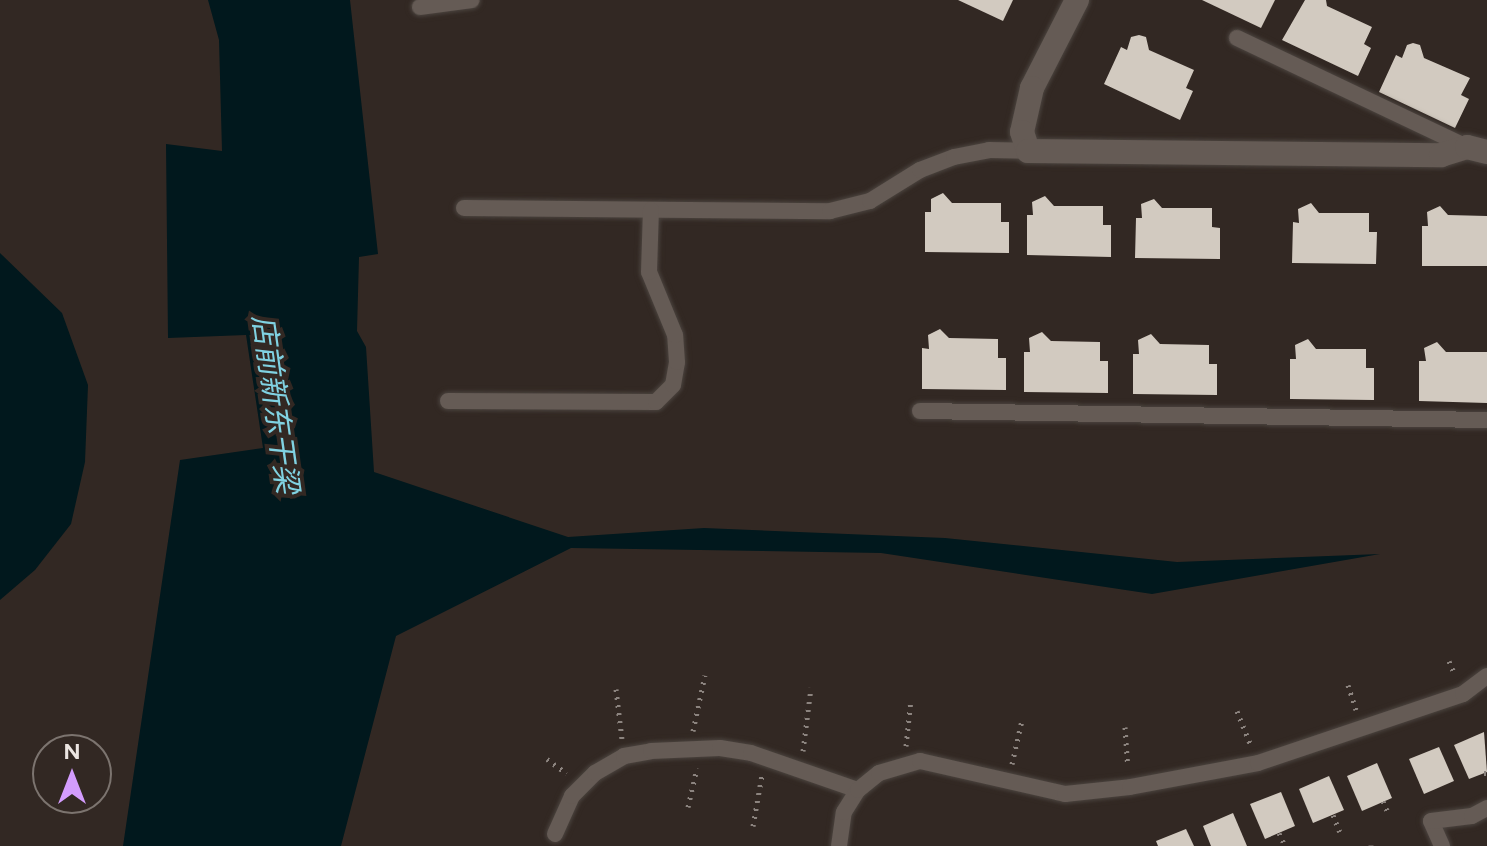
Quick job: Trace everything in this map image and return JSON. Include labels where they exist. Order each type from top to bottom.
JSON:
[{"type":"street","points":[[1077,0],[1032,88],[1022,132],[1028,151],[1441,155],[1477,150]]},
{"type":"lane","points":[[420,7],[472,0]]},
{"type":"lane","points":[[1237,38],[1477,150]]},
{"type":"lane","points":[[464,208],[830,211],[870,201],[920,170],[954,157],[989,150],[1028,151]]},
{"type":"lane","points":[[448,401],[656,402],[673,385],[677,362],[675,335],[649,272],[651,210]]},
{"type":"lane","points":[[920,411],[1487,420]]},
{"type":"lane","points":[[839,846],[844,812],[858,790],[879,773],[920,761],[1065,794],[1130,787],[1258,763],[1463,694],[1487,676]]},
{"type":"lane","points":[[555,834],[572,796],[595,773],[624,756],[696,748],[764,758],[830,784],[858,790]]},
{"type":"lane","points":[[830,784],[844,812]]},
{"type":"lane","points":[[1442,846],[1431,821],[1472,816],[1487,808]]},
{"type":"path","points":[[688,807],[705,675]]},
{"type":"path","points":[[800,771],[811,688]]},
{"type":"path","points":[[616,689],[624,756]]},
{"type":"path","points":[[904,766],[911,699]]},
{"type":"path","points":[[1237,711],[1258,763]]},
{"type":"path","points":[[1009,781],[1022,720]]},
{"type":"path","points":[[1125,727],[1130,787]]},
{"type":"path","points":[[753,826],[764,758]]},
{"type":"path","points":[[1383,801],[1389,815]]},
{"type":"path","points":[[1333,815],[1340,832]]},
{"type":"path","points":[[1279,833],[1285,846]]},
{"type":"water","name":"店前新东干梁","points":[[208,0],[350,0],[378,254],[359,257],[357,331],[366,347],[374,472],[568,537],[704,528],[945,538],[1177,562],[1380,554],[1152,594],[881,553],[571,548],[396,636],[341,846],[123,846],[180,460],[263,448],[246,335],[168,338],[166,144],[222,151],[219,40]]},
{"type":"water","points":[[0,253],[62,313],[88,385],[85,462],[71,524],[35,570],[0,600]]},
{"type":"building","points":[[958,0],[1013,0],[1003,21]]},
{"type":"building","points":[[1202,0],[1275,0],[1261,28]]},
{"type":"building","points":[[1305,0],[1326,0],[1327,6],[1372,27],[1364,44],[1371,48],[1358,76],[1282,40]]},
{"type":"building","points":[[1131,37],[1146,37],[1149,50],[1194,70],[1186,88],[1193,91],[1180,120],[1104,84],[1121,47],[1127,50]]},
{"type":"building","points":[[1407,45],[1420,45],[1424,58],[1470,78],[1461,95],[1469,99],[1455,128],[1379,92],[1396,55],[1402,58]]},
{"type":"building","points":[[943,193],[952,203],[1001,203],[1001,222],[1009,222],[1009,253],[925,252],[925,212],[931,212],[931,199]]},
{"type":"building","points":[[1045,196],[1054,206],[1103,206],[1103,225],[1111,225],[1111,257],[1027,255],[1027,215],[1033,215],[1032,202]]},
{"type":"building","points":[[1154,199],[1162,208],[1212,208],[1212,227],[1220,228],[1220,259],[1135,258],[1136,218],[1142,218],[1141,204]]},
{"type":"building","points":[[1311,203],[1319,213],[1369,213],[1369,232],[1377,232],[1376,264],[1292,263],[1293,222],[1299,223],[1298,209]]},
{"type":"building","points":[[1440,206],[1448,215],[1487,216],[1487,266],[1422,266],[1422,226],[1428,226],[1427,212]]},
{"type":"building","points":[[940,329],[949,338],[998,339],[998,358],[1006,358],[1006,390],[922,389],[922,348],[929,349],[928,335]]},
{"type":"building","points":[[1042,332],[1051,341],[1100,342],[1100,361],[1108,361],[1108,393],[1024,392],[1024,352],[1030,352],[1029,338]]},
{"type":"building","points":[[1151,334],[1160,344],[1209,345],[1209,364],[1217,364],[1217,395],[1133,394],[1133,354],[1139,354],[1138,340]]},
{"type":"building","points":[[1308,339],[1316,349],[1366,349],[1366,368],[1374,368],[1374,400],[1290,399],[1290,359],[1296,359],[1295,345]]},
{"type":"building","points":[[1437,342],[1446,352],[1487,352],[1487,403],[1419,401],[1419,361],[1426,361],[1424,348]]},
{"type":"building","points":[[1484,732],[1487,772],[1469,779],[1454,745]]},
{"type":"building","points":[[1439,747],[1454,781],[1424,794],[1409,759]]},
{"type":"building","points":[[1377,763],[1392,798],[1362,811],[1347,776]]},
{"type":"building","points":[[1329,776],[1344,810],[1313,823],[1299,789]]},
{"type":"building","points":[[1281,792],[1295,826],[1265,839],[1250,804]]},
{"type":"building","points":[[1233,813],[1247,846],[1211,846],[1203,826]]},
{"type":"building","points":[[1186,829],[1194,846],[1158,846],[1156,841]]}]
